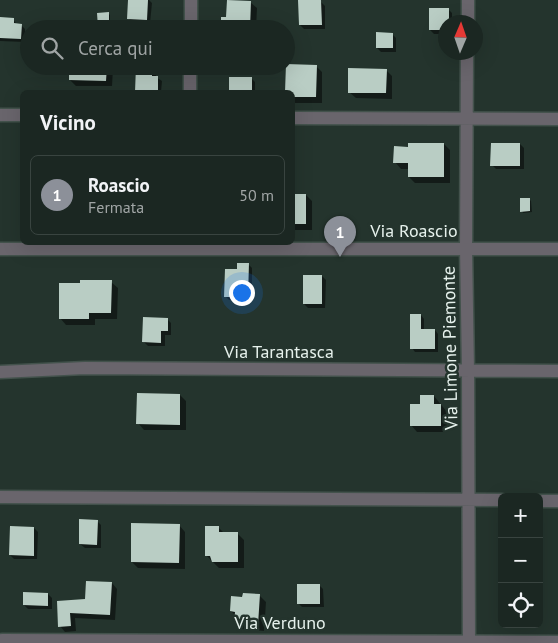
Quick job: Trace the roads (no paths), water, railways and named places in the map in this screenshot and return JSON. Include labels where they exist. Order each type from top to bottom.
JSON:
[{"type":"street","points":[[190,0],[190,20]]},
{"type":"street","points":[[468,0],[468,15]]},
{"type":"street","name":"Via Limone Piemonte","points":[[468,60],[466,248],[469,642]]},
{"type":"street","points":[[190,75],[190,90]]},
{"type":"street","points":[[0,115],[20,115]]},
{"type":"street","points":[[295,118],[558,119]]},
{"type":"street","name":"Via Roascio","points":[[0,248],[558,249]]},
{"type":"street","name":"Via Tarantasca","points":[[0,372],[85,368],[558,371]]},
{"type":"street","points":[[1,497],[498,500]]},
{"type":"street","points":[[543,501],[558,501]]},
{"type":"street","name":"Via Verduno","points":[[2,640],[558,642]]},
{"type":"place","name":"Roascio","points":[[340,257]]}]
